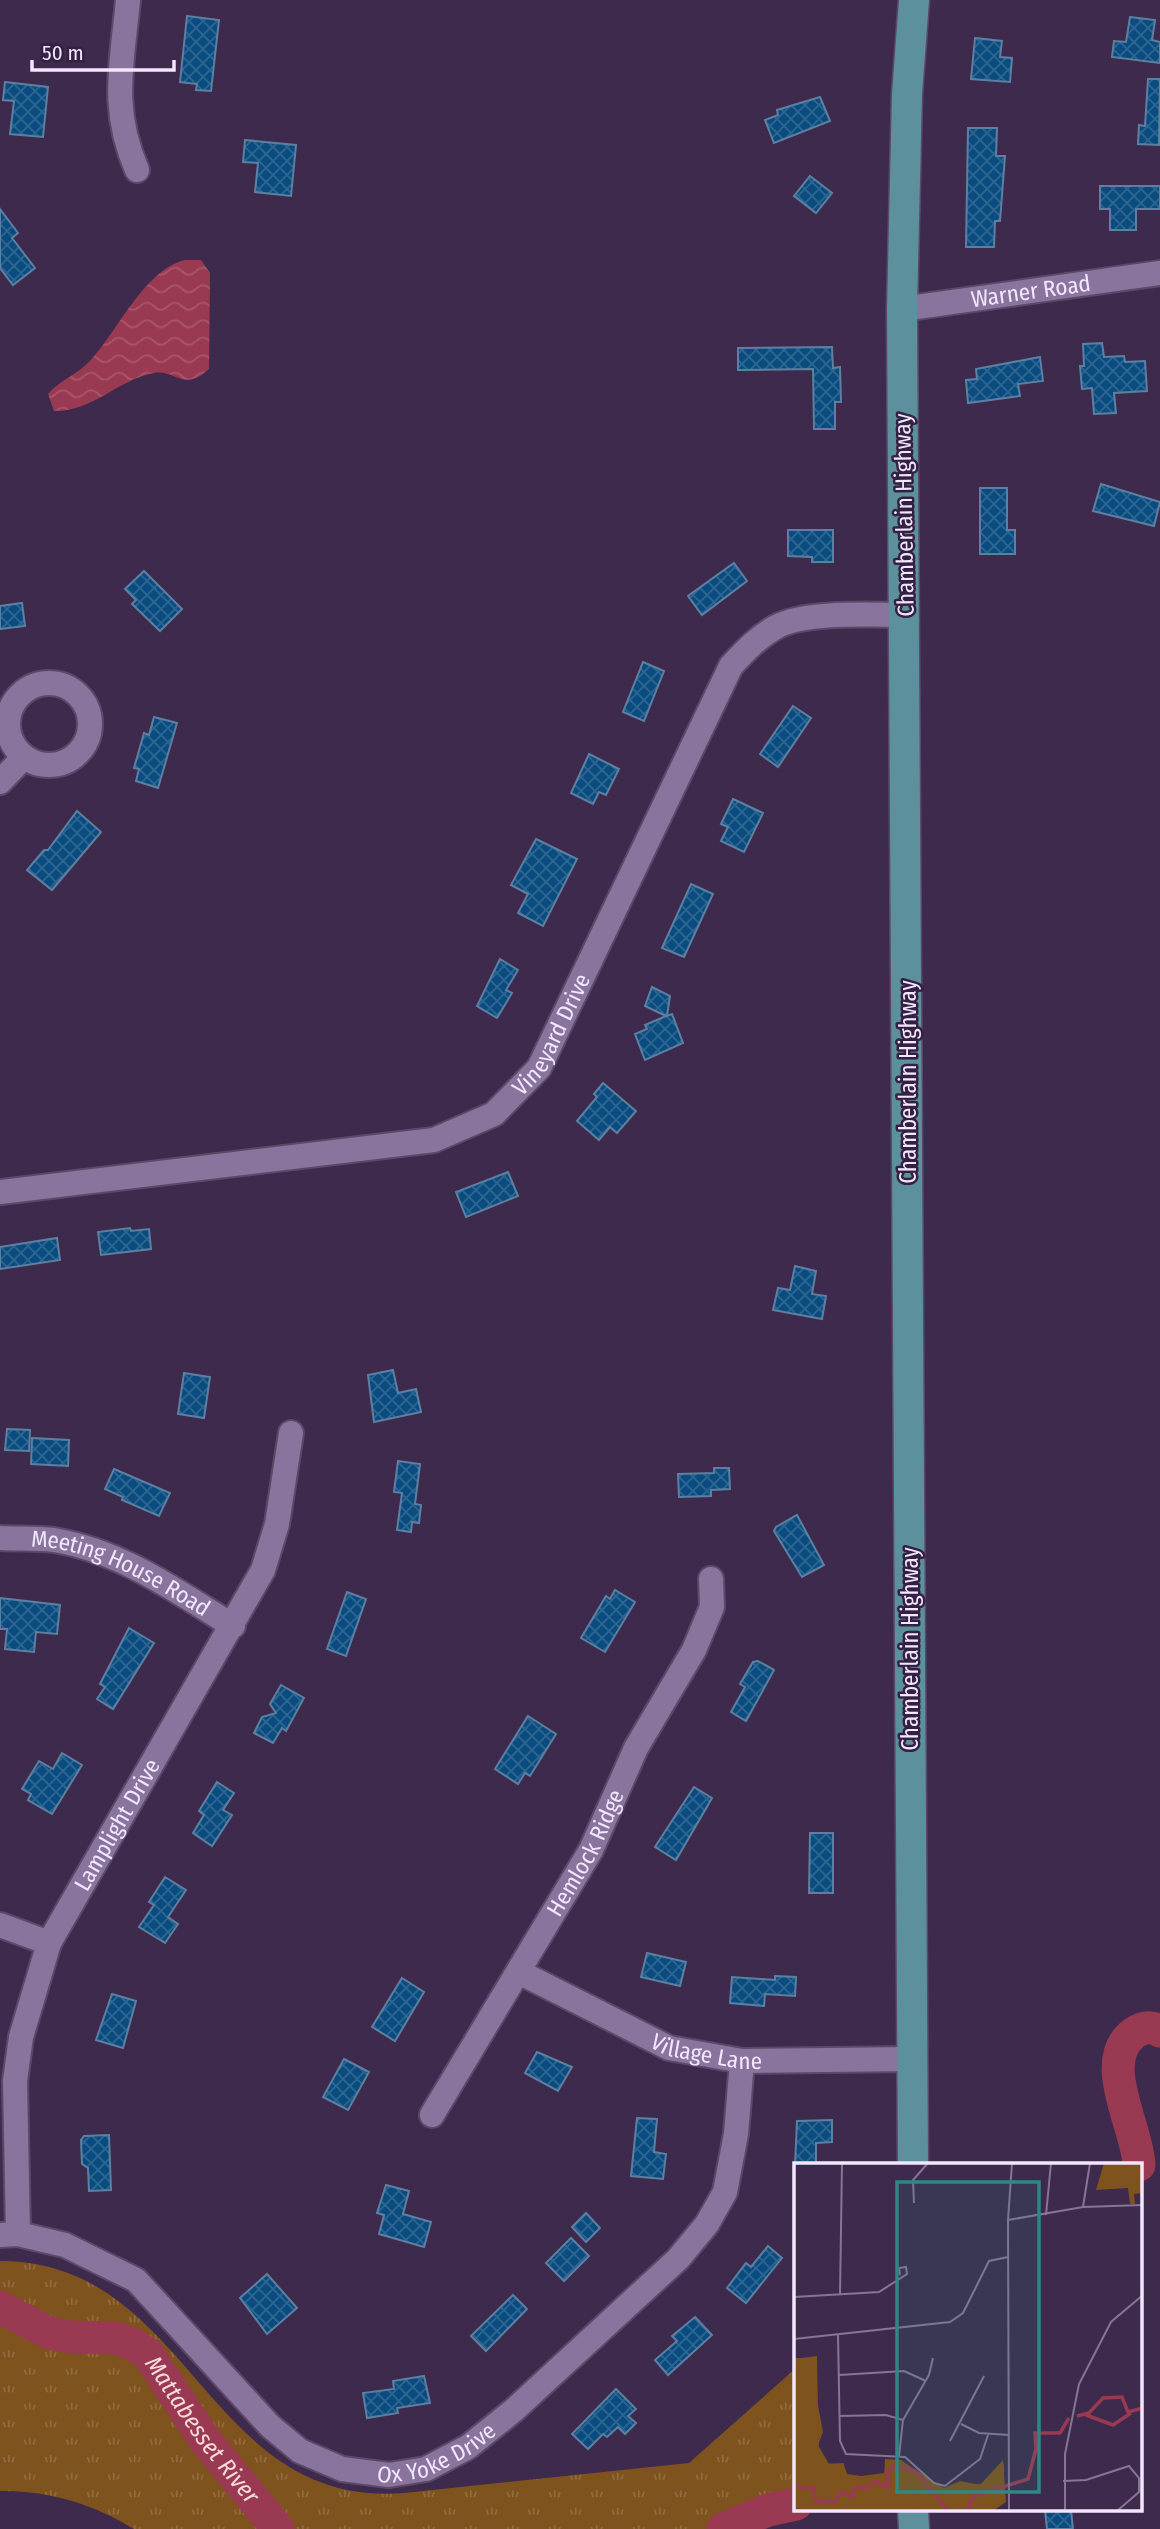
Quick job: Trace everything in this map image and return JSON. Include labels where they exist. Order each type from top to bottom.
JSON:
[{"type":"main road","name":"Chamberlain Highway","points":[[913,2163],[902,309],[907,94],[914,0]]},
{"type":"street","points":[[128,0],[118,101],[124,141],[137,170]]},
{"type":"street","name":"Warner Road","points":[[902,309],[1160,273]]},
{"type":"street","name":"Vineyard Drive","points":[[0,1192],[434,1140],[494,1114],[539,1068],[731,666],[750,645],[778,625],[823,616],[905,615]]},
{"type":"street","points":[[0,782],[24,757]]},
{"type":"street","name":"Lamplight Drive","points":[[9,2234],[15,2081],[21,2038],[49,1943],[263,1570],[277,1524],[291,1433]]},
{"type":"street","name":"Meeting House Road","points":[[0,1538],[53,1540],[94,1550],[142,1570],[233,1626]]},
{"type":"street","name":"Hemlock Ridge","points":[[432,2115],[591,1850],[636,1748],[694,1650],[712,1607],[710,1579]]},
{"type":"street","points":[[0,1925],[49,1943]]},
{"type":"street","name":"Village Lane","points":[[519,1972],[669,2048],[741,2062],[912,2059]]},
{"type":"street","name":"Ox Yoke Drive","points":[[9,2234],[65,2245],[136,2280],[270,2426],[300,2452],[342,2469],[389,2475],[426,2469],[468,2447],[514,2410],[678,2259],[708,2224],[725,2192],[736,2134],[741,2062]]},
{"type":"green space","points":[[0,2261],[64,2272],[116,2300],[160,2339],[239,2427],[284,2464],[337,2488],[404,2493],[689,2463],[794,2370],[794,2500],[712,2529],[134,2529],[103,2512],[70,2500],[35,2493],[0,2491]]},
{"type":"water","points":[[185,260],[201,260],[210,273],[209,369],[200,376],[186,380],[154,373],[128,382],[82,406],[54,411],[48,394],[90,361],[144,288],[170,266]]},
{"type":"building","points":[[187,16],[219,20],[211,91],[196,90],[197,84],[180,82]]},
{"type":"building","points":[[1130,17],[1155,20],[1152,40],[1160,42],[1160,63],[1112,57],[1114,41],[1126,42]]},
{"type":"building","points":[[975,38],[1002,41],[1000,57],[1012,58],[1010,82],[971,79]]},
{"type":"building","points":[[1148,79],[1160,79],[1159,145],[1138,144],[1139,125],[1145,126]]},
{"type":"building","points":[[5,82],[48,87],[43,137],[10,134],[14,101],[3,100]]},
{"type":"building","points":[[820,97],[830,121],[774,143],[765,120],[778,115],[777,110]]},
{"type":"building","points":[[968,128],[997,128],[996,156],[1005,156],[1000,221],[995,221],[994,247],[966,247]]},
{"type":"building","points":[[245,140],[296,145],[291,196],[255,192],[258,163],[243,162]]},
{"type":"building","points":[[810,176],[832,193],[816,213],[794,196]]},
{"type":"building","points":[[1100,186],[1160,186],[1160,209],[1136,209],[1136,230],[1110,230],[1110,209],[1100,209]]},
{"type":"building","points":[[0,209],[18,233],[12,238],[35,268],[13,285],[0,268]]},
{"type":"building","points":[[1102,343],[1104,357],[1124,356],[1125,362],[1145,361],[1147,391],[1114,393],[1116,413],[1094,414],[1092,388],[1082,389],[1080,366],[1084,366],[1083,344]]},
{"type":"building","points":[[832,347],[833,368],[840,367],[841,402],[835,402],[835,429],[814,429],[813,369],[738,370],[738,348]]},
{"type":"building","points":[[1040,357],[1043,381],[1018,384],[1020,396],[968,403],[966,380],[977,379],[976,369]]},
{"type":"building","points":[[1101,484],[1160,502],[1154,526],[1093,511]]},
{"type":"building","points":[[980,488],[1007,488],[1007,530],[1015,530],[1015,554],[980,554]]},
{"type":"building","points":[[788,530],[833,530],[833,562],[812,562],[812,557],[788,556]]},
{"type":"building","points":[[734,563],[747,581],[702,615],[688,596]]},
{"type":"building","points":[[144,571],[182,609],[160,631],[132,604],[136,600],[125,589]]},
{"type":"building","points":[[22,603],[25,626],[0,629],[0,606]]},
{"type":"building","points":[[643,662],[664,671],[644,721],[623,712]]},
{"type":"building","points":[[793,706],[811,718],[778,767],[760,754]]},
{"type":"building","points":[[154,717],[177,723],[158,788],[136,781],[139,769],[134,768],[144,733],[149,735]]},
{"type":"building","points":[[589,754],[619,769],[606,795],[599,792],[593,804],[571,793]]},
{"type":"building","points":[[733,799],[763,813],[744,852],[721,841],[728,827],[721,824]]},
{"type":"building","points":[[77,811],[101,832],[52,890],[27,870],[44,850],[48,850]]},
{"type":"building","points":[[536,839],[577,859],[543,926],[518,913],[528,894],[511,885]]},
{"type":"building","points":[[691,884],[713,894],[684,957],[662,948]]},
{"type":"building","points":[[500,959],[518,970],[506,990],[512,993],[497,1018],[477,1006]]},
{"type":"building","points":[[652,987],[670,996],[667,1016],[672,1014],[683,1043],[645,1060],[635,1034],[647,1029],[645,1025],[666,1016],[645,1006]]},
{"type":"building","points":[[603,1083],[636,1111],[617,1133],[610,1127],[599,1140],[577,1121],[597,1097],[594,1094]]},
{"type":"building","points":[[508,1172],[518,1196],[466,1217],[456,1192]]},
{"type":"building","points":[[130,1228],[131,1231],[149,1229],[151,1249],[101,1255],[98,1232]]},
{"type":"building","points":[[57,1238],[60,1260],[0,1269],[0,1247]]},
{"type":"building","points":[[795,1266],[816,1271],[812,1294],[826,1296],[822,1319],[773,1310],[778,1288],[790,1290]]},
{"type":"building","points":[[393,1370],[398,1393],[416,1389],[421,1412],[374,1422],[368,1375]]},
{"type":"building","points":[[184,1373],[210,1377],[204,1418],[178,1414]]},
{"type":"building","points":[[7,1429],[30,1430],[29,1451],[5,1450]]},
{"type":"building","points":[[32,1438],[69,1440],[68,1466],[31,1464]]},
{"type":"building","points":[[398,1461],[420,1464],[415,1504],[421,1505],[419,1523],[412,1522],[411,1532],[397,1530],[402,1493],[394,1492]]},
{"type":"building","points":[[714,1468],[729,1468],[730,1489],[711,1490],[711,1496],[679,1497],[678,1474],[714,1473]]},
{"type":"building","points":[[114,1469],[170,1493],[159,1516],[122,1500],[123,1497],[105,1489]]},
{"type":"building","points":[[797,1515],[824,1565],[802,1577],[774,1531],[776,1527]]},
{"type":"building","points":[[615,1590],[635,1602],[605,1652],[581,1638],[606,1596],[610,1599]]},
{"type":"building","points":[[347,1592],[366,1599],[346,1656],[327,1649]]},
{"type":"building","points":[[0,1598],[60,1605],[57,1634],[36,1632],[34,1652],[5,1649],[7,1629],[0,1629]]},
{"type":"building","points":[[129,1628],[154,1643],[113,1709],[97,1699],[105,1687],[100,1684]]},
{"type":"building","points":[[758,1661],[774,1670],[746,1721],[731,1712],[745,1687],[740,1684],[753,1662]]},
{"type":"building","points":[[281,1685],[304,1698],[286,1731],[282,1728],[273,1743],[254,1733],[262,1717],[276,1713],[270,1704]]},
{"type":"building","points":[[528,1716],[556,1734],[530,1776],[525,1773],[518,1784],[495,1769]]},
{"type":"building","points":[[62,1753],[82,1765],[52,1814],[28,1800],[31,1794],[22,1789],[39,1761],[53,1769]]},
{"type":"building","points":[[217,1782],[234,1793],[223,1810],[232,1815],[212,1846],[193,1833],[204,1815],[199,1811]]},
{"type":"building","points":[[694,1787],[712,1798],[676,1860],[655,1847]]},
{"type":"building","points":[[810,1833],[833,1833],[833,1893],[809,1893]]},
{"type":"building","points":[[165,1877],[186,1890],[168,1917],[178,1924],[165,1943],[139,1927],[154,1905],[149,1902]]},
{"type":"building","points":[[647,1953],[686,1962],[680,1986],[641,1977]]},
{"type":"building","points":[[775,1976],[796,1977],[795,1996],[765,1994],[764,2006],[730,2003],[732,1977],[775,1980]]},
{"type":"building","points":[[402,1978],[424,1992],[395,2041],[372,2027]]},
{"type":"building","points":[[112,1994],[136,2001],[123,2048],[96,2040]]},
{"type":"building","points":[[537,2052],[572,2067],[558,2091],[525,2073]]},
{"type":"building","points":[[344,2059],[369,2072],[348,2110],[323,2097]]},
{"type":"building","points":[[637,2118],[657,2119],[654,2152],[666,2154],[663,2179],[631,2176]]},
{"type":"building","points":[[832,2120],[832,2142],[816,2143],[816,2163],[795,2163],[797,2121]]},
{"type":"building","points":[[109,2135],[111,2190],[89,2191],[88,2168],[82,2164],[81,2140],[84,2136]]},
{"type":"building","points":[[386,2185],[409,2191],[403,2214],[431,2222],[424,2247],[379,2234],[384,2215],[377,2213]]},
{"type":"building","points":[[586,2213],[600,2228],[586,2242],[572,2227]]},
{"type":"building","points":[[571,2238],[589,2256],[564,2281],[546,2263]]},
{"type":"building","points":[[768,2246],[782,2258],[746,2303],[727,2288],[746,2263],[751,2267]]},
{"type":"building","points":[[267,2274],[297,2308],[267,2334],[240,2298]]},
{"type":"building","points":[[513,2295],[527,2309],[486,2351],[471,2336]]},
{"type":"building","points":[[695,2317],[712,2335],[668,2375],[655,2360],[677,2341],[672,2336]]},
{"type":"building","points":[[424,2376],[430,2403],[397,2408],[398,2413],[367,2418],[363,2393],[394,2389],[393,2381]]},
{"type":"building","points":[[616,2389],[636,2409],[628,2416],[636,2423],[625,2434],[618,2427],[607,2437],[603,2434],[588,2449],[572,2434]]},
{"type":"building","points":[[1045,2512],[1071,2512],[1073,2529],[1047,2529]]},
{"type":"waterway","name":"Mattabesset River","points":[[1139,2163],[1122,2096],[1119,2060],[1123,2045],[1134,2033],[1147,2028],[1160,2031]]},
{"type":"waterway","name":"Mattabesset River","points":[[0,2307],[49,2333],[71,2337],[116,2338],[133,2344],[148,2354],[205,2440],[278,2529]]},
{"type":"waterway","name":"Mattabesset River","points":[[723,2529],[768,2510],[794,2504]]}]
